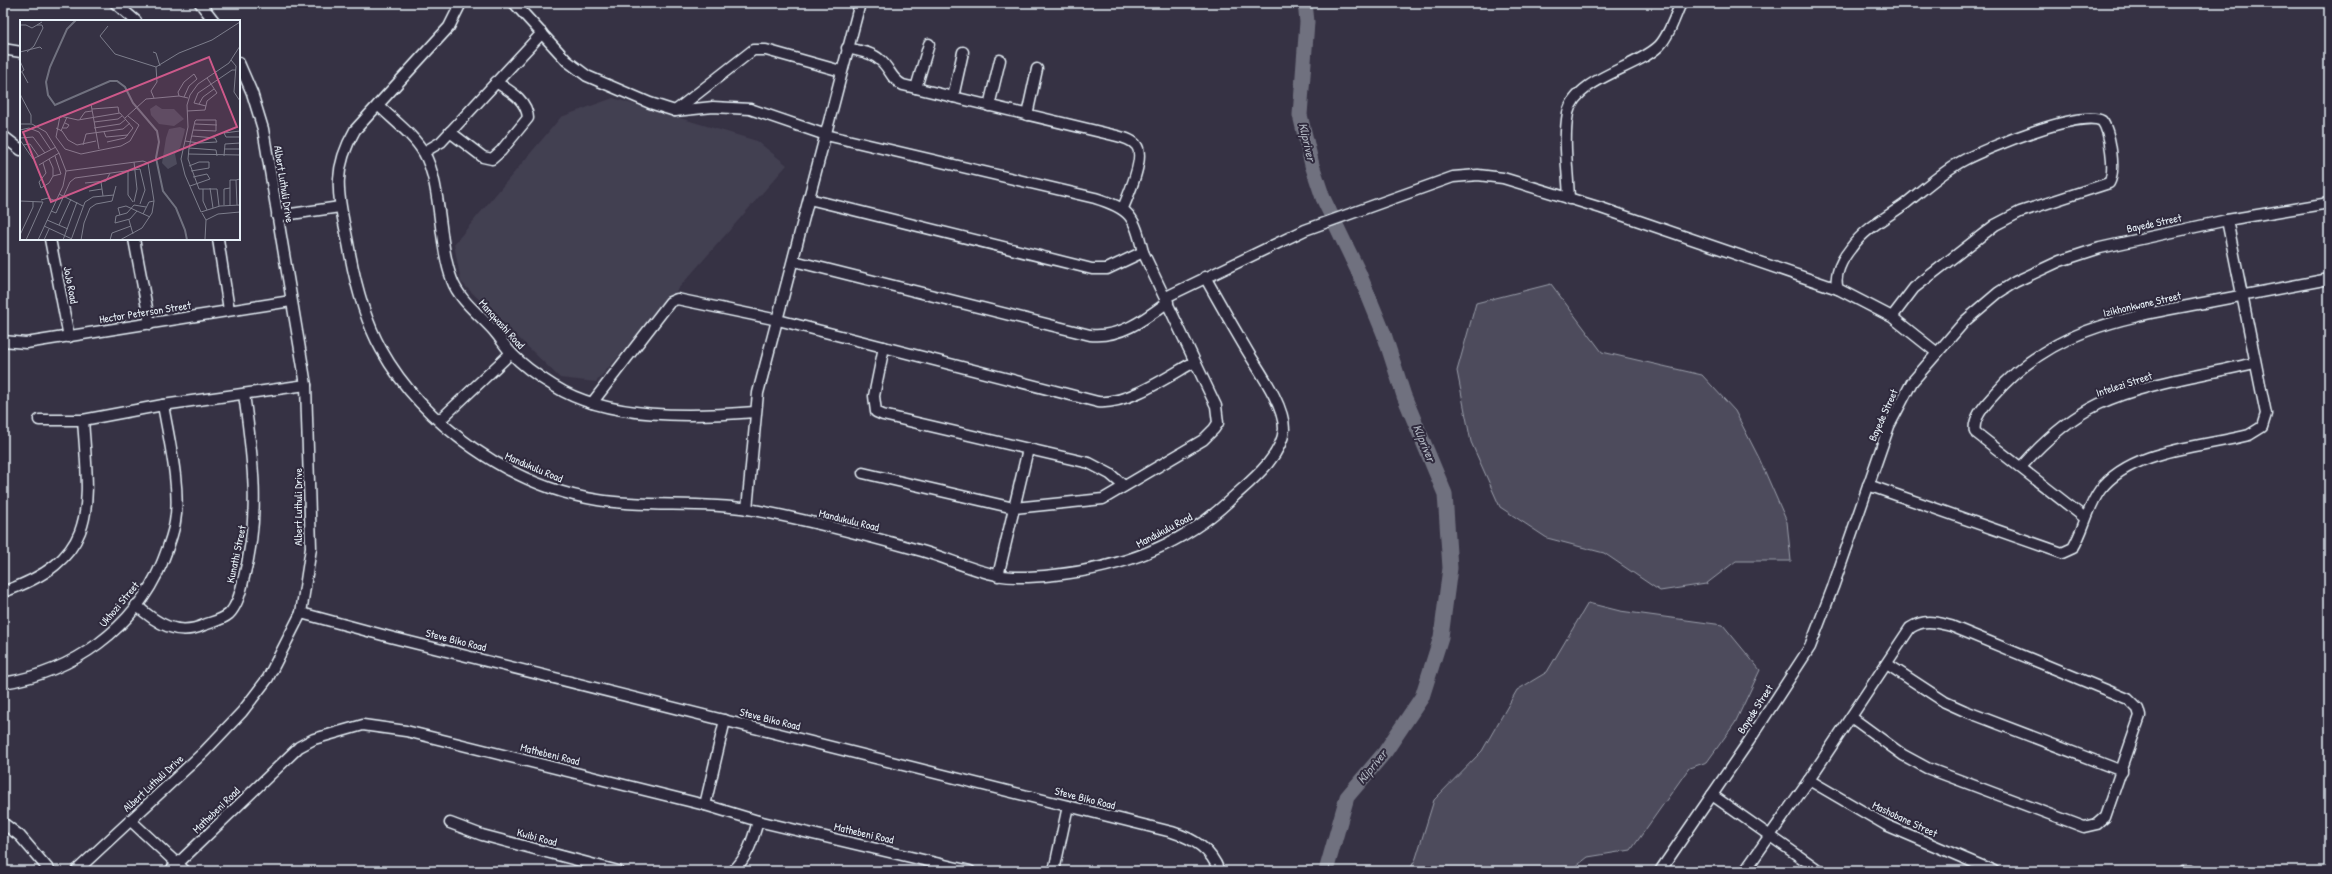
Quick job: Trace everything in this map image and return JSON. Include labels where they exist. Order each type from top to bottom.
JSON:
[{"type":"street","points":[[115,3],[135,20]]},
{"type":"street","points":[[200,3],[213,20]]},
{"type":"street","name":"Mandukulu Road","points":[[461,3],[449,27],[355,130],[345,146],[337,180],[340,207],[360,298],[379,344],[400,377],[440,420],[478,452],[499,466],[534,482],[564,493],[607,502],[747,509],[909,548],[998,576],[1035,577],[1097,569],[1124,563],[1144,555],[1207,520],[1265,466],[1280,444],[1284,431],[1282,417],[1266,382],[1205,277]]},
{"type":"street","points":[[514,3],[567,61],[587,76],[650,104],[675,111],[698,108],[737,107],[750,109],[826,135],[1095,198],[1123,208],[1137,228],[1143,252],[1167,299],[1194,362],[1216,406],[1218,416],[1216,426],[1203,440],[1103,499],[1014,508],[863,473]]},
{"type":"street","points":[[747,509],[755,412],[766,359],[794,261],[847,48],[860,3]]},
{"type":"street","points":[[1569,198],[1567,130],[1568,112],[1574,100],[1593,82],[1638,61],[1655,50],[1661,44],[1681,3]]},
{"type":"street","points":[[424,152],[441,142],[542,33]]},
{"type":"street","points":[[916,88],[929,44]]},
{"type":"street","points":[[847,48],[876,57],[884,64],[896,82],[989,106],[1121,137],[1136,145],[1139,160],[1123,208]]},
{"type":"street","points":[[3,49],[20,52]]},
{"type":"street","points":[[675,111],[753,50],[766,50],[841,72]]},
{"type":"street","points":[[953,97],[963,52]]},
{"type":"street","points":[[989,106],[1000,60]]},
{"type":"street","name":"Albert Luthuli Drive","points":[[76,871],[204,752],[246,707],[268,678],[301,613],[311,548],[306,385],[263,129],[252,93],[240,65]]},
{"type":"street","points":[[1027,115],[1037,69]]},
{"type":"street","points":[[450,132],[483,157],[492,159],[501,151],[527,122],[528,115],[521,101],[496,82]]},
{"type":"street","name":"Manqwashi Road","points":[[378,105],[424,152],[434,184],[444,248],[452,280],[458,291],[511,353],[554,386],[592,403],[615,408],[658,413],[725,414],[755,412]]},
{"type":"street","points":[[1838,289],[1836,279],[1851,247],[1878,222],[1962,160],[2036,131],[2074,119],[2088,117],[2102,121],[2108,134],[2110,148],[2112,175],[2109,183],[2020,212],[1995,225],[1914,288],[1892,317]]},
{"type":"street","points":[[3,136],[20,149]]},
{"type":"street","points":[[794,261],[1096,335],[1126,329],[1140,322],[1167,299],[1205,277],[1305,230],[1453,177],[1478,174],[1503,178],[1569,198],[1838,289],[1892,317],[1936,352]]},
{"type":"street","points":[[809,199],[1092,269],[1107,269],[1143,252]]},
{"type":"street","name":"Bayede Street","points":[[1660,871],[1810,647],[1888,426],[1912,382],[1936,352],[1965,321],[1998,293],[2045,267],[2100,248],[2227,220],[2329,203]]},
{"type":"street","points":[[277,216],[340,207]]},
{"type":"street","points":[[1868,485],[2057,552],[2066,552],[2072,548],[2085,518],[2105,484],[2134,464],[2167,452],[2249,435],[2262,427],[2266,419],[2265,407],[2254,363],[2227,220]]},
{"type":"street","name":"JoJo Road","points":[[50,240],[69,337]]},
{"type":"street","points":[[134,240],[150,324]]},
{"type":"street","points":[[218,240],[230,310]]},
{"type":"street","name":"Izikhonkwane Street","points":[[2021,467],[1977,434],[1974,427],[1986,405],[2011,378],[2045,351],[2060,342],[2122,318],[2329,279]]},
{"type":"street","points":[[592,403],[673,299],[680,299],[778,320],[1107,403],[1128,397],[1194,362]]},
{"type":"street","name":"Hector Peterson Street","points":[[3,341],[26,343],[292,301]]},
{"type":"street","points":[[884,347],[874,396],[876,412],[883,415],[1089,463],[1110,474],[1124,486]]},
{"type":"street","points":[[440,420],[511,353]]},
{"type":"street","name":"Intelezi Street","points":[[2021,467],[2040,447],[2068,423],[2098,404],[2134,391],[2254,363]]},
{"type":"street","points":[[39,420],[83,420],[163,406],[306,385]]},
{"type":"street","name":"Kunathi Street","points":[[136,605],[153,620],[181,630],[190,630],[222,618],[232,610],[244,578],[254,527],[251,444],[244,394]]},
{"type":"street","name":"Ukhozi Street","points":[[3,683],[55,669],[86,654],[116,629],[136,605],[158,571],[175,522],[173,468],[163,406]]},
{"type":"street","points":[[3,592],[25,585],[53,569],[76,540],[85,517],[87,495],[83,420]]},
{"type":"street","points":[[998,576],[1028,449]]},
{"type":"street","points":[[2021,467],[2085,518]]},
{"type":"street","name":"Steve Biko Road","points":[[301,613],[1068,806],[1188,838],[1209,853],[1219,871]]},
{"type":"street","points":[[1745,871],[1809,780],[1910,628],[1920,622],[1929,621],[1951,626],[2128,699],[2138,709],[2140,716],[2105,817],[2092,826],[2078,827],[1927,768],[1903,755],[1851,717]]},
{"type":"street","points":[[1887,664],[1945,702],[2122,771]]},
{"type":"street","points":[[705,805],[725,720]]},
{"type":"street","name":"Mathebeni Road","points":[[170,871],[182,867],[299,747],[314,739],[363,725],[406,731],[705,805],[758,820],[969,871]]},
{"type":"street","name":"Mashobane Street","points":[[1809,780],[1892,828],[1994,871]]},
{"type":"street","points":[[1712,795],[1820,871]]},
{"type":"street","points":[[1054,871],[1068,806]]},
{"type":"street","points":[[130,820],[182,867]]},
{"type":"street","points":[[733,871],[743,861],[758,820]]},
{"type":"street","points":[[3,823],[20,836],[50,871]]},
{"type":"street","name":"Kwibi Road","points":[[450,823],[482,835],[618,871]]},
{"type":"street","points":[[2183,871],[2191,871]]},
{"type":"shaded area","points":[[613,98],[757,141],[787,165],[596,382],[560,378],[461,282],[454,244],[561,117]]},
{"type":"shaded area","points":[[1551,284],[1602,352],[1702,375],[1735,411],[1759,458],[1787,522],[1791,561],[1736,561],[1706,584],[1660,591],[1604,553],[1547,538],[1500,507],[1471,442],[1457,371],[1476,303]]},
{"type":"shaded area","points":[[1588,603],[1620,611],[1723,625],[1760,670],[1735,723],[1707,762],[1689,768],[1631,850],[1588,857],[1570,871],[1409,871],[1416,858],[1434,800],[1482,751],[1517,690],[1547,672]]},
{"type":"waterway","name":"Klipriver","points":[[1305,3],[1307,22],[1300,115],[1312,165],[1323,198],[1359,273],[1384,334],[1404,396],[1445,494],[1450,568],[1441,637],[1422,697],[1385,752],[1347,797],[1326,871]]}]
